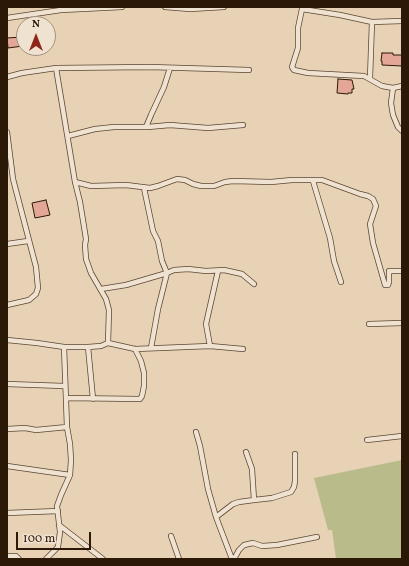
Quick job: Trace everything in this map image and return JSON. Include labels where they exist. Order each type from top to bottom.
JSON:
[{"type":"street","points":[[7,18],[61,9],[122,7]]},
{"type":"street","points":[[165,7],[190,9],[224,7]]},
{"type":"street","points":[[402,21],[372,22],[302,8],[298,28],[298,48],[292,67],[294,70],[308,73],[364,76],[382,86],[393,88],[402,86]]},
{"type":"street","points":[[370,78],[372,22]]},
{"type":"street","points":[[56,68],[75,182],[85,231],[85,251],[88,266],[101,289],[109,310],[108,343]]},
{"type":"street","points":[[7,77],[22,73],[56,68],[249,70]]},
{"type":"street","points":[[146,127],[164,87],[170,68]]},
{"type":"street","points":[[393,88],[391,103],[393,115],[398,127],[402,131]]},
{"type":"street","points":[[68,136],[94,129],[114,127],[170,125],[208,128],[243,125]]},
{"type":"street","points":[[7,132],[13,179],[36,267],[38,288],[36,294],[29,300],[7,305]]},
{"type":"street","points":[[7,180],[13,179]]},
{"type":"street","points":[[75,182],[91,186],[126,185],[144,188],[158,186],[177,179],[202,186],[214,186],[225,182],[234,181],[271,182],[322,180],[373,199],[376,206],[370,224],[373,243],[385,285],[388,286],[389,271],[402,271]]},
{"type":"street","points":[[314,181],[330,238],[334,261],[341,282]]},
{"type":"street","points":[[144,188],[153,231],[158,241],[162,261],[167,273],[158,309],[152,348]]},
{"type":"street","points":[[7,244],[28,241]]},
{"type":"street","points":[[101,289],[126,285],[174,270],[188,269],[206,271],[224,270],[242,274],[254,284]]},
{"type":"street","points":[[210,346],[206,324],[218,270]]},
{"type":"street","points":[[369,324],[402,323]]},
{"type":"street","points":[[7,340],[37,342],[64,347],[101,346],[108,343],[136,349],[210,346],[243,349]]},
{"type":"street","points":[[46,559],[58,547],[60,532],[57,506],[60,495],[70,475],[70,444],[67,427],[64,386],[64,347]]},
{"type":"street","points":[[88,347],[93,399]]},
{"type":"street","points":[[66,398],[140,399],[144,386],[144,373],[136,349]]},
{"type":"street","points":[[7,384],[64,386]]},
{"type":"street","points":[[7,429],[24,428],[36,430],[67,427]]},
{"type":"street","points":[[196,432],[202,453],[208,489],[216,517],[233,559]]},
{"type":"street","points":[[367,440],[402,436]]},
{"type":"street","points":[[246,452],[252,469],[254,500]]},
{"type":"street","points":[[216,517],[233,504],[272,498],[291,492],[295,481],[295,454]]},
{"type":"street","points":[[7,466],[70,475]]},
{"type":"street","points":[[7,513],[58,511]]},
{"type":"street","points":[[59,525],[103,559]]},
{"type":"street","points":[[171,536],[179,559]]},
{"type":"street","points":[[233,559],[244,545],[253,543],[262,546],[277,545],[317,537]]},
{"type":"street","points":[[7,556],[16,556],[19,559]]},
{"type":"green space","points":[[402,460],[402,559],[336,559],[332,530],[328,530],[314,478]]},
{"type":"building","points":[[16,37],[16,47],[8,48],[7,38]]},
{"type":"building","points":[[382,53],[402,55],[402,66],[382,65]]},
{"type":"building","points":[[338,79],[352,80],[354,89],[352,89],[352,93],[337,93]]},
{"type":"building","points":[[46,200],[50,215],[35,218],[32,203]]}]
